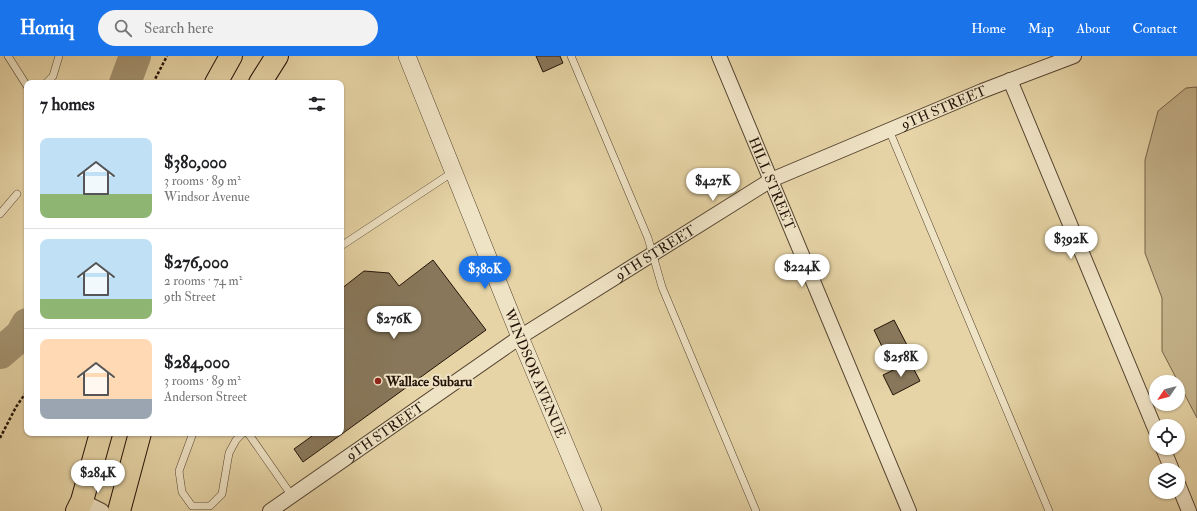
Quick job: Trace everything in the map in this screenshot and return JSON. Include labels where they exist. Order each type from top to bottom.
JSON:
[{"type":"highway","points":[[218,80],[231,56]]},
{"type":"highway","points":[[262,80],[277,56]]},
{"type":"highway","points":[[80,506],[100,436]]},
{"type":"highway","points":[[119,511],[139,436]]},
{"type":"street","name":"WINDSOR AVENUE","points":[[407,56],[520,337],[593,511]]},
{"type":"street","name":"HILL STREET","points":[[718,56],[909,511]]},
{"type":"street","name":"9TH STREET","points":[[270,511],[520,337],[771,180],[1010,80],[1040,62],[1074,56]]},
{"type":"street","points":[[1010,80],[1151,419]]},
{"type":"street","points":[[1184,499],[1189,511]]},
{"type":"street","points":[[80,506],[102,511]]},
{"type":"lane","points":[[8,56],[24,81]]},
{"type":"lane","points":[[49,80],[53,76],[58,56]]},
{"type":"lane","points":[[571,56],[648,238],[662,287],[756,511]]},
{"type":"lane","points":[[889,130],[1049,511]]},
{"type":"lane","points":[[344,244],[454,172]]},
{"type":"lane","points":[[0,214],[17,194]]},
{"type":"lane","points":[[191,436],[179,471],[182,492],[192,506],[210,506],[222,494],[229,453],[240,436]]},
{"type":"lane","points":[[250,436],[292,496]]},
{"type":"path","points":[[155,80],[167,56]]},
{"type":"path","points":[[0,438],[16,406],[24,395]]},
{"type":"shaded area","points":[[1197,87],[1197,418],[1185,395],[1185,375],[1175,375],[1162,351],[1162,298],[1145,253],[1145,160],[1158,111],[1186,88]]},
{"type":"building","points":[[536,56],[560,56],[563,63],[543,72]]},
{"type":"building","name":"Wallace Subaru","points":[[433,260],[486,330],[344,432],[344,287],[364,271],[389,273],[399,286]]},
{"type":"building","points":[[894,320],[908,347],[887,357],[874,330]]},
{"type":"building","points":[[910,362],[920,381],[893,395],[883,375]]},
{"type":"building","name":"Wallace Subaru","points":[[312,436],[339,436],[303,462],[294,449]]},
{"type":"waterway","points":[[126,80],[135,56]]},
{"type":"waterway","points":[[0,353],[21,335],[24,330]]},
{"type":"place","name":"Wallace Subaru","points":[[378,381]]}]
